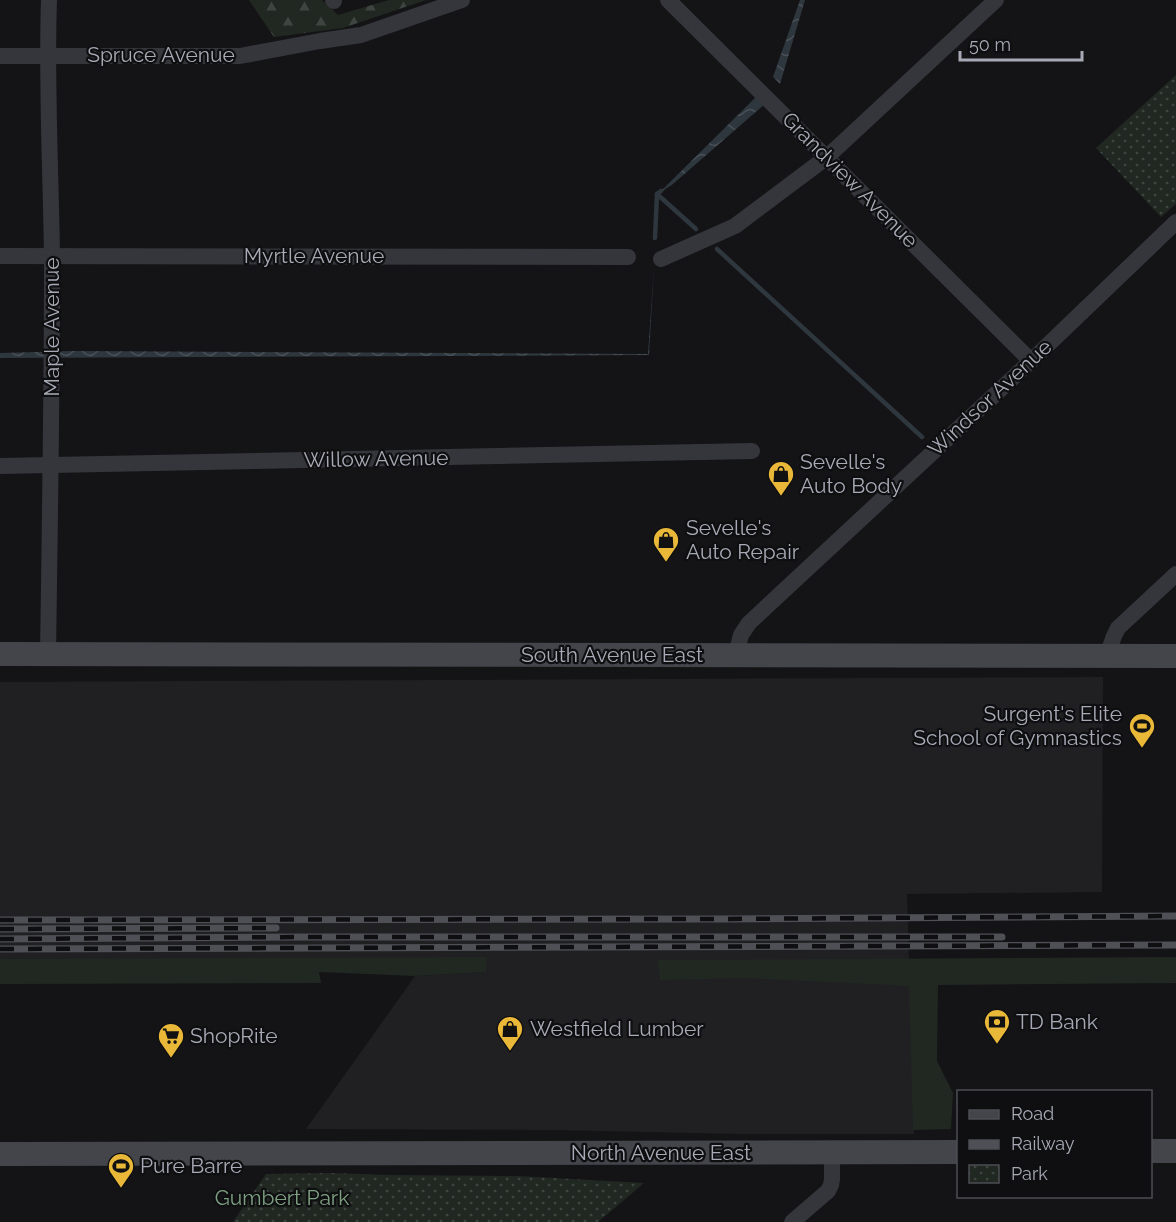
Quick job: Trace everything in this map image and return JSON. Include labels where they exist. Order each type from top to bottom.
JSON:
[{"type":"main road","name":"South Avenue East","points":[[0,654],[1176,656]]},
{"type":"main road","points":[[1152,1151],[1176,1151]]},
{"type":"main road","name":"North Avenue East","points":[[0,1154],[957,1152]]},
{"type":"street","name":"Maple Avenue","points":[[48,654],[52,256],[47,55],[49,0]]},
{"type":"street","name":"Spruce Avenue","points":[[0,56],[240,56],[362,35],[462,0]]},
{"type":"street","name":"Grandview Avenue","points":[[668,0],[1031,361]]},
{"type":"street","points":[[661,259],[735,226],[826,157],[996,0]]},
{"type":"street","name":"Windsor Avenue","points":[[736,655],[741,635],[749,623],[1031,361],[1176,222]]},
{"type":"street","name":"Myrtle Avenue","points":[[0,256],[628,257]]},
{"type":"street","name":"Willow Avenue","points":[[0,466],[752,451]]},
{"type":"street","points":[[1107,656],[1118,628],[1176,574]]},
{"type":"street","points":[[792,1222],[828,1191],[831,1185],[832,1152]]},
{"type":"shaded area","points":[[1103,677],[1102,892],[907,894],[914,1134],[306,1129],[415,976],[485,972],[0,959],[0,682]]},
{"type":"green space","points":[[249,0],[322,0],[338,15],[389,0],[426,0],[343,28],[274,37]]},
{"type":"green space","points":[[1176,75],[1176,204],[1161,217],[1096,148]]},
{"type":"green space","points":[[487,957],[486,972],[415,976],[319,972],[321,983],[0,984],[0,959]]},
{"type":"green space","points":[[1176,957],[1176,983],[938,985],[937,1061],[953,1093],[951,1129],[913,1130],[909,986],[746,978],[660,980],[658,960]]},
{"type":"green space","name":"Gumbert Park","points":[[266,1174],[517,1176],[644,1183],[598,1222],[233,1222]]},
{"type":"water","points":[[800,0],[805,0],[780,84],[773,77]]},
{"type":"water","points":[[757,96],[765,104],[673,184],[658,194]]},
{"type":"water","points":[[654,266],[649,355],[0,358],[0,353],[72,351],[648,354]]},
{"type":"waterway","points":[[655,238],[657,194],[661,191]]},
{"type":"waterway","points":[[657,194],[696,229]]},
{"type":"waterway","points":[[717,249],[922,437]]},
{"type":"railway","points":[[0,920],[1176,916]]},
{"type":"railway","points":[[0,929],[276,928]]},
{"type":"railway","points":[[0,939],[1002,937]]},
{"type":"railway","points":[[0,949],[1176,945]]},
{"type":"place","name":"Sevelle's Auto Body","points":[[781,497]]},
{"type":"place","name":"Sevelle's Auto Repair","points":[[666,563]]},
{"type":"place","name":"Surgent's Elite School of Gymnastics","points":[[1142,749]]},
{"type":"place","name":"TD Bank","points":[[997,1045]]},
{"type":"place","name":"Westfield Lumber","points":[[510,1052]]},
{"type":"place","name":"ShopRite","points":[[171,1059]]},
{"type":"place","name":"Pure Barre","points":[[121,1189]]}]
